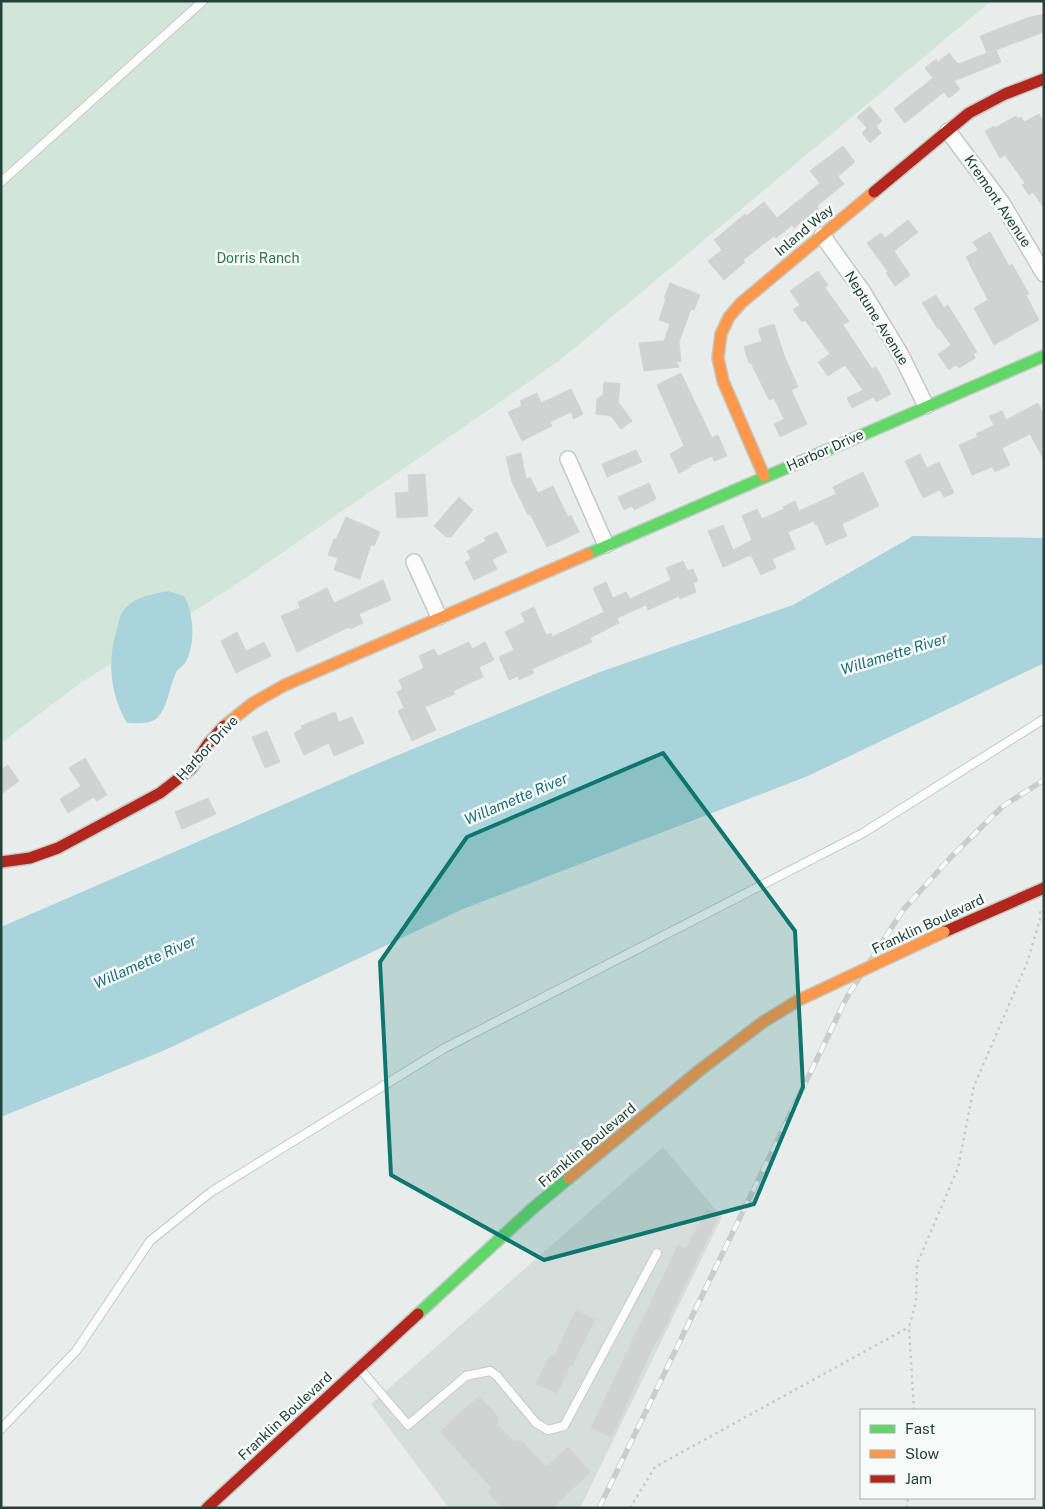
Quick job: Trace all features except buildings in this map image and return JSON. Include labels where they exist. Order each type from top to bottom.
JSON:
[{"type":"street","name":"Inland Way","points":[[764,476],[723,381],[718,358],[721,334],[729,317],[741,303],[969,114],[995,98],[1023,85],[1044,79]]},
{"type":"street","name":"Kremont Avenue","points":[[948,131],[1002,203],[1044,274]]},
{"type":"street","name":"Neptune Avenue","points":[[822,235],[868,300],[901,355],[926,406]]},
{"type":"street","name":"Harbor Drive","points":[[1,862],[11,862],[41,854],[71,841],[146,801],[189,771],[224,725],[249,704],[285,685],[1044,356]]},
{"type":"street","points":[[568,459],[606,545]]},
{"type":"street","points":[[414,562],[439,617]]},
{"type":"street","name":"Franklin Boulevard","points":[[207,1508],[532,1209],[700,1070],[763,1022],[799,1000],[944,932],[1042,889]]},
{"type":"lane","points":[[1,182],[203,1]]},
{"type":"lane","points":[[1,1429],[76,1351],[150,1241],[211,1192],[443,1049],[863,833],[1044,718]]},
{"type":"lane","points":[[359,1368],[408,1424],[466,1376],[490,1371],[497,1376],[536,1423],[548,1430],[564,1426],[657,1252]]},
{"type":"path","points":[[914,1409],[909,1326],[916,1301],[917,1264],[958,1168],[974,1086],[1027,963],[1040,919],[1042,889]]},
{"type":"path","points":[[630,1508],[655,1467],[909,1326]]},
{"type":"highlighted area","points":[[663,753],[795,931],[803,1087],[754,1204],[544,1260],[391,1175],[380,962],[467,837]]},
{"type":"shaded area","points":[[663,1147],[722,1217],[580,1508],[449,1508],[371,1404]]},
{"type":"green space","name":"Dorris Ranch","points":[[1,1],[991,1],[559,361],[234,586],[82,682],[1,743]]},
{"type":"water","name":"Willamette River","points":[[913,536],[1044,538],[1044,663],[808,776],[463,909],[165,1050],[1,1117],[1,927],[386,760],[600,672],[793,605]]},
{"type":"water","points":[[168,591],[184,596],[190,611],[192,639],[189,656],[176,673],[161,714],[154,720],[146,723],[127,723],[117,701],[111,665],[119,620],[123,611],[132,602],[156,593]]},
{"type":"railway","points":[[599,1508],[847,997],[903,910],[952,856],[1003,806],[1044,780]]},
{"type":"traffic: fast","points":[[588,554],[1044,356]]},
{"type":"traffic: fast","points":[[418,1314],[532,1209],[569,1178]]},
{"type":"traffic: slow","points":[[764,476],[723,381],[718,358],[721,334],[729,317],[741,303],[874,192]]},
{"type":"traffic: slow","points":[[224,726],[253,703],[285,685],[588,554]]},
{"type":"traffic: slow","points":[[763,1022],[799,1000],[944,932]]},
{"type":"traffic: slow","points":[[569,1178],[700,1070],[763,1022]]},
{"type":"traffic: jam","points":[[874,192],[969,113],[1005,94],[1044,79]]},
{"type":"traffic: jam","points":[[1,862],[30,858],[58,848],[160,793],[191,769],[208,744],[224,726]]},
{"type":"traffic: jam","points":[[944,932],[1044,888]]},
{"type":"traffic: jam","points":[[207,1508],[418,1314]]}]
